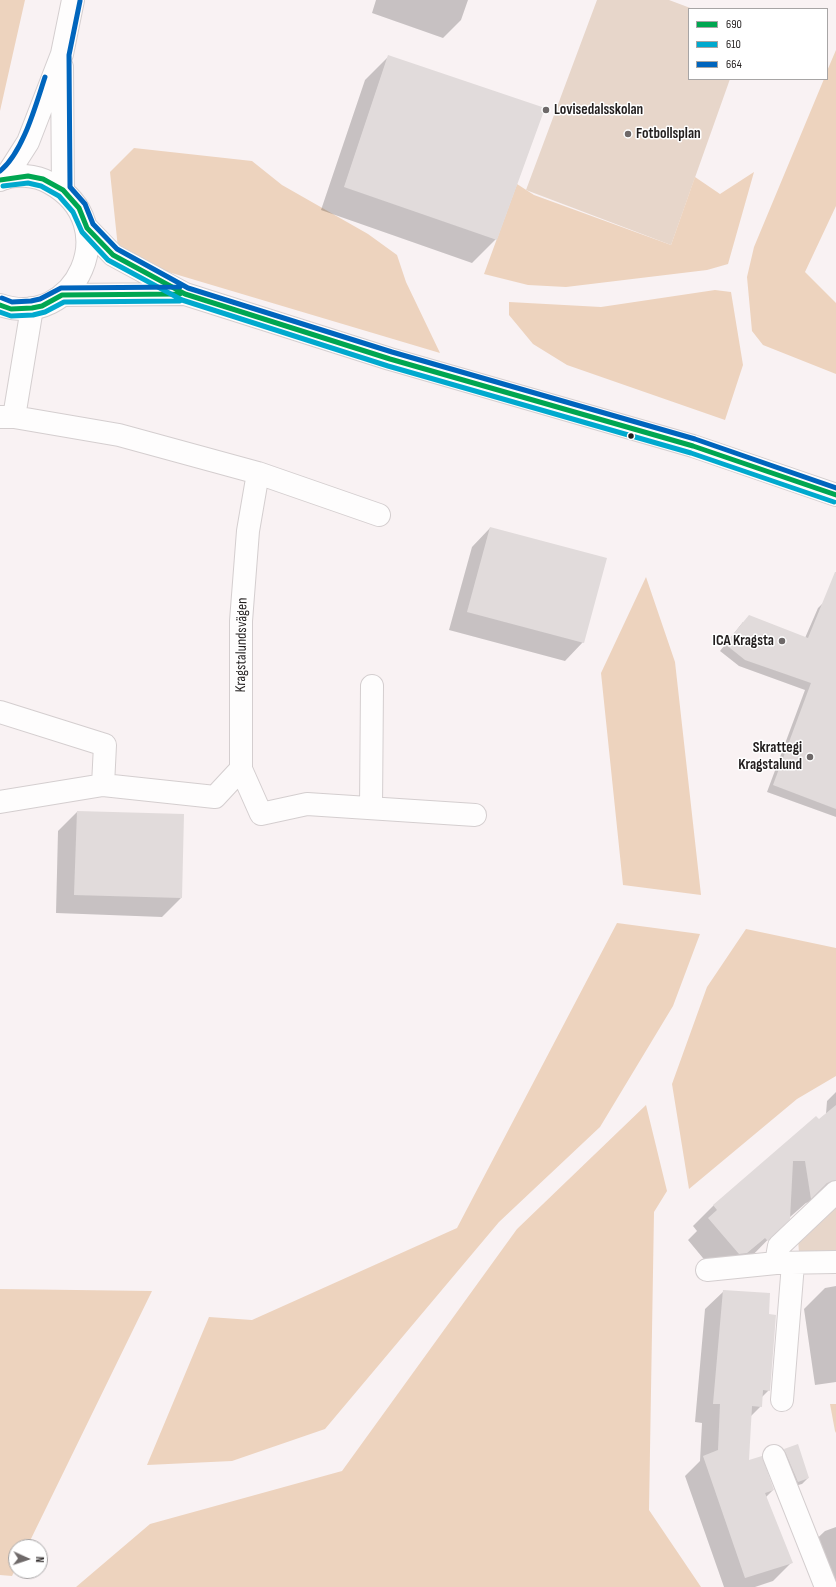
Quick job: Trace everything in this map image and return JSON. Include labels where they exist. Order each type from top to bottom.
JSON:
[{"type":"street","points":[[2,179],[28,142],[62,54],[73,0]]},
{"type":"street","points":[[62,54],[63,190]]},
{"type":"street","points":[[2,179],[28,176],[43,179],[63,190],[78,208],[87,228],[113,255],[185,294],[390,359],[693,446],[836,495]]},
{"type":"street","points":[[0,305],[11,309],[32,308],[42,306],[62,295],[72,285],[84,265],[87,252],[87,228]]},
{"type":"street","points":[[62,295],[185,294]]},
{"type":"street","points":[[32,308],[7,417],[119,434],[258,473],[379,515]]},
{"type":"street","name":"Kragstalundsvägen","points":[[258,473],[248,531],[241,621],[241,769],[261,814],[307,804],[371,808]]},
{"type":"street","points":[[372,686],[371,808],[475,815]]},
{"type":"street","points":[[0,712],[105,744],[103,785]]},
{"type":"street","points":[[0,802],[103,785],[215,797],[241,769]]},
{"type":"street","points":[[782,1400],[785,1264],[779,1246],[836,1192]]},
{"type":"street","points":[[706,1270],[836,1262]]},
{"type":"street","points":[[774,1456],[826,1587]]},
{"type":"shaded area","points":[[0,0],[25,0],[0,111]]},
{"type":"shaded area","name":"Fotbollsplan","points":[[597,0],[669,0],[690,8],[688,8],[688,80],[730,80],[671,245],[526,190]]},
{"type":"shaded area","points":[[836,50],[836,206],[805,272],[836,303],[836,374],[763,345],[752,331],[747,277],[754,247],[824,80],[828,80],[828,69]]},
{"type":"shaded area","points":[[134,148],[252,161],[282,185],[368,234],[397,255],[406,282],[440,353],[138,263],[118,248],[110,172]]},
{"type":"shaded area","points":[[754,172],[728,264],[707,270],[566,287],[528,285],[484,274],[517,184],[534,195],[671,245],[695,177],[720,194]]},
{"type":"shaded area","points":[[715,290],[731,292],[743,365],[725,420],[567,365],[533,344],[509,315],[509,302],[601,307]]},
{"type":"shaded area","points":[[646,577],[675,662],[701,895],[623,885],[601,673]]},
{"type":"shaded area","points":[[617,923],[700,934],[673,1006],[600,1127],[499,1222],[325,1429],[232,1461],[147,1465],[209,1317],[252,1320],[457,1228]]},
{"type":"shaded area","points":[[746,929],[836,948],[836,1076],[797,1099],[689,1189],[672,1084],[707,987]]},
{"type":"shaded area","points":[[646,1105],[667,1191],[654,1212],[649,1510],[701,1587],[76,1587],[150,1524],[342,1471],[517,1229]]},
{"type":"shaded area","points":[[836,1201],[836,1257],[799,1253],[798,1239]]},
{"type":"shaded area","points":[[0,1289],[152,1291],[31,1539],[8,1539],[8,1576],[0,1575]]},
{"type":"shaded area","points":[[830,1404],[836,1404],[836,1433],[835,1431]]},
{"type":"building","points":[[388,55],[545,108],[497,240],[344,187]]},
{"type":"building","points":[[490,527],[607,558],[584,643],[467,612]]},
{"type":"building","points":[[835,572],[836,809],[773,785],[811,683],[745,660],[725,644],[749,615],[808,638]]},
{"type":"building","points":[[77,811],[184,814],[182,898],[74,895]]},
{"type":"building","points":[[836,1105],[836,1180],[827,1183],[811,1199],[805,1161],[793,1161],[790,1219],[768,1241],[765,1238],[747,1253],[739,1254],[708,1218],[717,1210],[713,1205],[816,1116],[819,1119]]},
{"type":"building","points":[[723,1290],[770,1293],[769,1314],[776,1315],[770,1391],[763,1390],[762,1407],[752,1406],[749,1460],[762,1456],[774,1490],[765,1493],[793,1563],[745,1578],[703,1456],[718,1450],[720,1404],[713,1404]]},
{"type":"building","points":[[798,1444],[809,1478],[798,1482],[784,1449]]},
{"type":"transit line","name":"664","points":[[80,1],[69,55],[70,187],[85,204],[93,224],[117,249],[188,288],[392,352],[695,439],[836,488]]},
{"type":"transit line","name":"664","points":[[0,171],[8,163],[22,140],[33,114],[45,77]]},
{"type":"transit line","name":"690","points":[[0,180],[28,176],[43,179],[63,190],[79,208],[87,228],[113,255],[185,294],[390,359],[693,446],[836,495]]},
{"type":"transit line","name":"610","points":[[3,186],[28,183],[41,186],[59,196],[73,212],[82,232],[108,260],[182,300],[388,366],[691,453],[834,502]]},
{"type":"transit line","name":"664","points":[[2,298],[12,302],[31,301],[40,299],[61,288],[180,287]]},
{"type":"transit line","name":"690","points":[[0,305],[11,309],[32,308],[42,306],[62,295],[180,294]]},
{"type":"transit line","name":"610","points":[[0,312],[11,316],[33,315],[45,312],[64,302],[180,301]]},
{"type":"place","name":"Lovisedalsskolan","points":[[546,110]]},
{"type":"place","name":"Fotbollsplan","points":[[628,134]]},
{"type":"place","name":"ICA Kragsta","points":[[782,641]]},
{"type":"place","name":"Skrattegi Kragstalund","points":[[810,757]]}]
